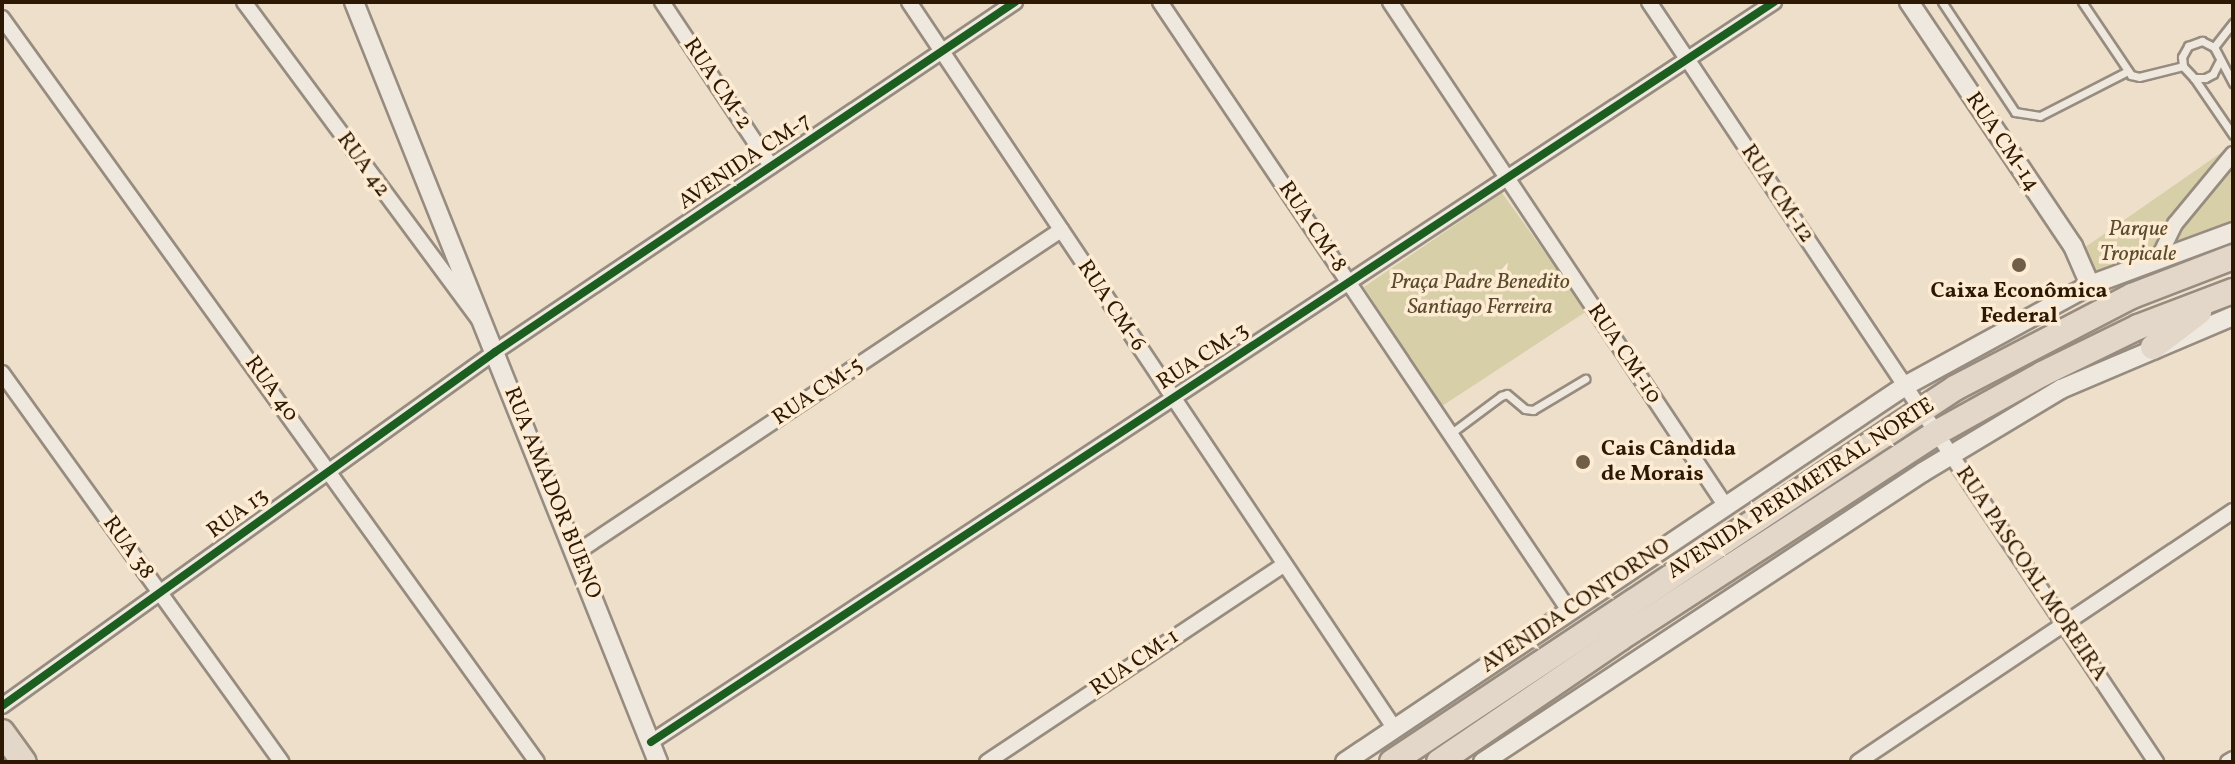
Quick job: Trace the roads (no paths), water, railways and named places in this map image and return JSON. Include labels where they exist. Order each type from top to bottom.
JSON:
[{"type":"highway","name":"AVENIDA PERIMETRAL NORTE","points":[[1392,762],[1922,409],[2025,350],[2132,296],[2233,257]]},
{"type":"highway","name":"AVENIDA PERIMETRAL NORTE","points":[[1439,762],[1611,644],[1938,432],[2042,374],[2125,333],[2229,301]]},
{"type":"highway","points":[[2153,347],[2229,301]]},
{"type":"highway","points":[[2,732],[24,762]]},
{"type":"street","name":"RUA 42","points":[[244,2],[484,326]]},
{"type":"street","name":"RUA AMADOR BUENO","points":[[354,2],[658,762]]},
{"type":"street","name":"RUA CM-2","points":[[662,2],[771,166]]},
{"type":"street","name":"RUA CM-6","points":[[909,2],[1395,729]]},
{"type":"street","name":"AVENIDA CM-7","points":[[495,352],[1015,2]]},
{"type":"street","name":"RUA CM-8","points":[[1160,2],[1570,612]]},
{"type":"street","name":"RUA CM-10","points":[[1390,2],[1725,505]]},
{"type":"street","name":"RUA CM-12","points":[[1649,2],[1905,386]]},
{"type":"street","name":"RUA CM-3","points":[[651,742],[1774,2]]},
{"type":"street","name":"RUA CM-14","points":[[1909,2],[2073,246],[2090,285]]},
{"type":"street","name":"RUA 40","points":[[2,18],[330,470],[537,762]]},
{"type":"street","points":[[2157,261],[2175,224],[2233,154]]},
{"type":"street","name":"RUA CM-5","points":[[576,553],[1061,230]]},
{"type":"street","name":"AVENIDA CONTORNO","points":[[1345,762],[1905,386],[2090,285],[2233,232]]},
{"type":"street","points":[[1483,762],[1951,455],[2061,389],[2153,347]]},
{"type":"street","name":"RUA 13","points":[[2,706],[495,352]]},
{"type":"street","name":"RUA 38","points":[[2,373],[282,762]]},
{"type":"street","name":"RUA PASCOAL MOREIRA","points":[[1905,386],[2156,762]]},
{"type":"street","points":[[1858,762],[2233,511]]},
{"type":"street","name":"RUA CM-1","points":[[987,762],[1283,565]]},
{"type":"lane","points":[[1942,2],[2015,112],[2040,116],[2128,71]]},
{"type":"lane","points":[[2082,2],[2128,71],[2139,77],[2183,66]]},
{"type":"lane","points":[[2214,47],[2233,23]]},
{"type":"lane","points":[[2233,83],[2219,62],[2214,47],[2202,41],[2188,46],[2182,57],[2183,66],[2233,135]]},
{"type":"lane","points":[[2194,78],[2213,74],[2219,62]]},
{"type":"lane","points":[[1450,434],[1501,396],[1507,394],[1525,409],[1533,410],[1585,379]]},
{"type":"place","name":"Caixa Econômica Federal","points":[[2019,265]]},
{"type":"place","name":"Cais Cândida de Morais","points":[[1583,462]]},
{"type":"park label","name":"Parque Tropicale","points":[[2138,242]]},
{"type":"park label","name":"Praça Padre Benedito Santiago Ferreira","points":[[1480,294]]}]
